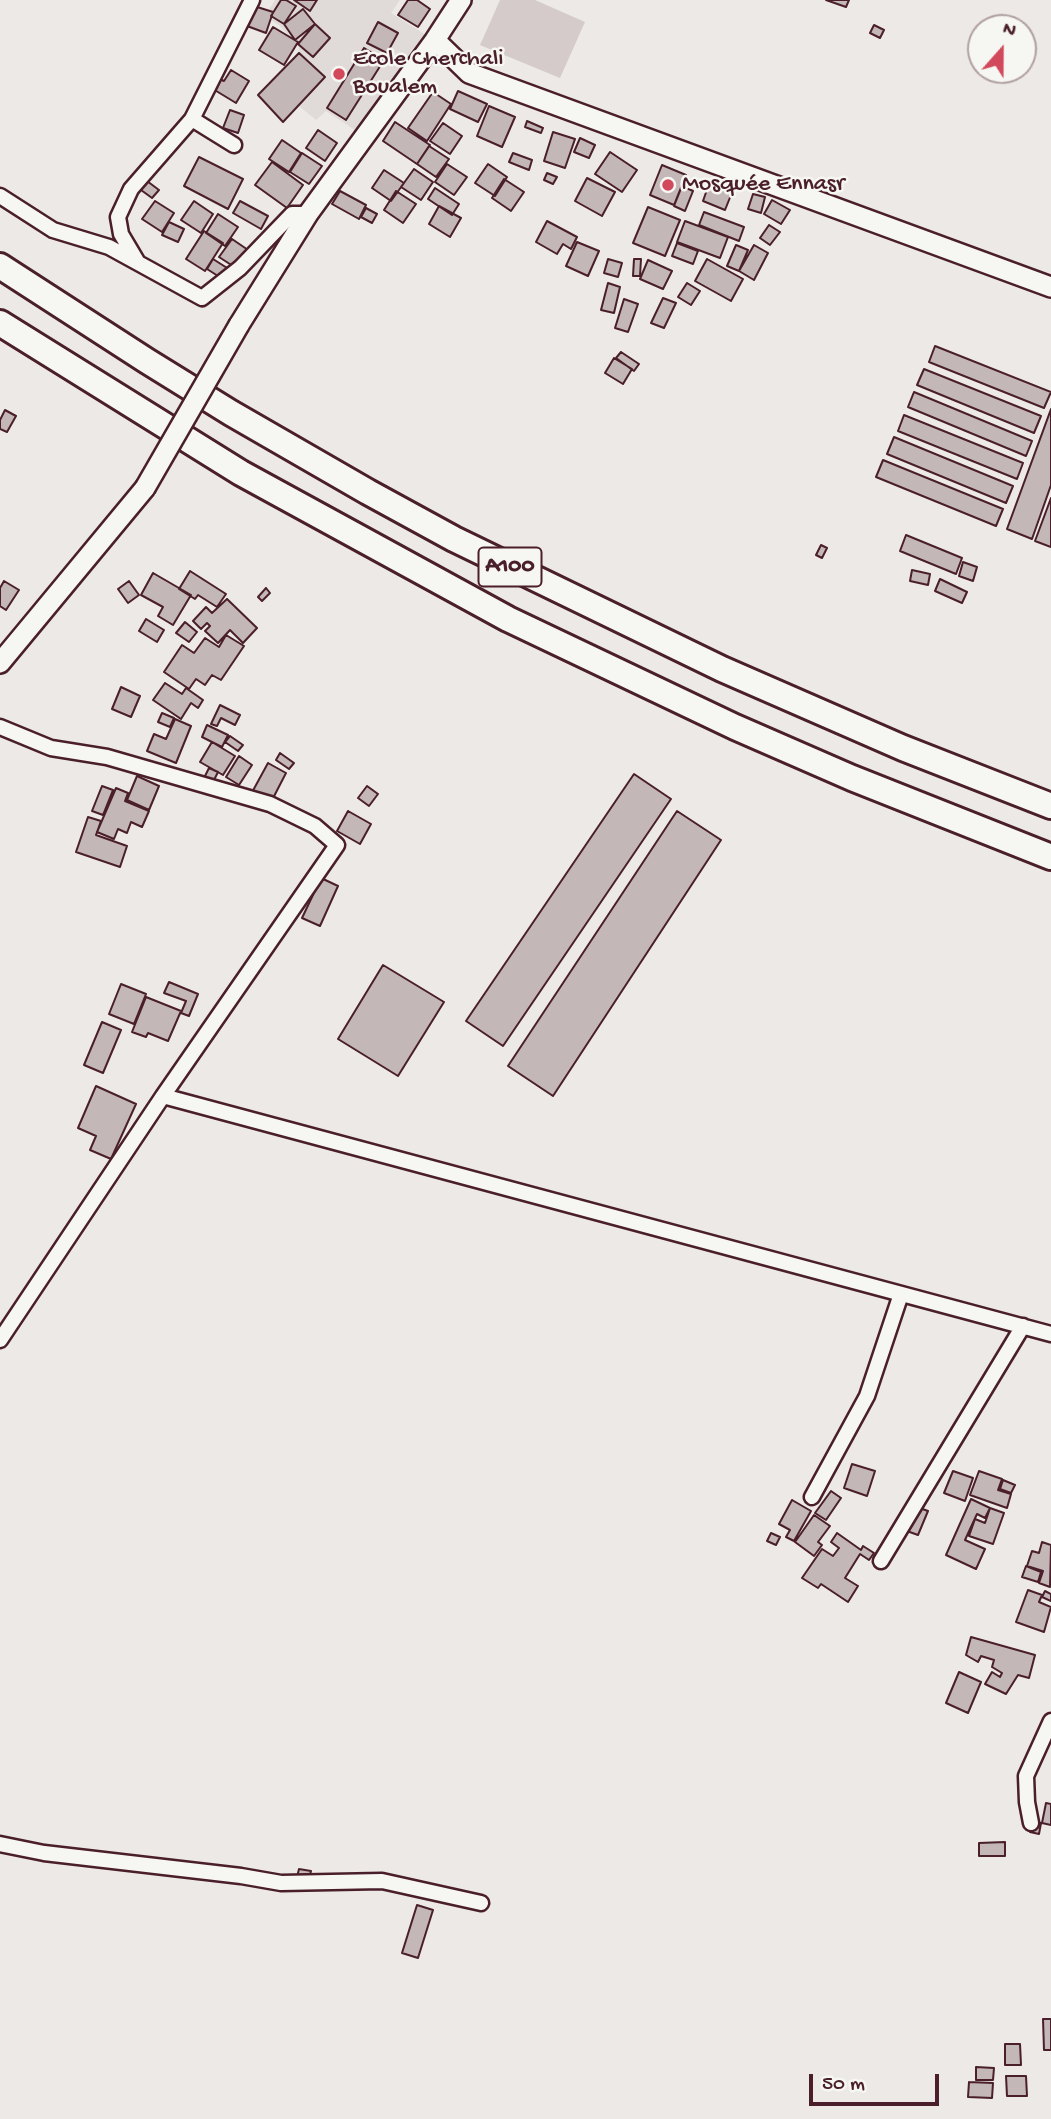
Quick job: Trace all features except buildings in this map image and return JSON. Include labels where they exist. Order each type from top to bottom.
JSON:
[{"type":"highway","name":"A100","points":[[0,266],[220,407],[465,544],[722,669],[903,748],[1051,806]]},
{"type":"highway","name":"A100","points":[[0,323],[241,473],[508,619],[735,727],[852,778],[1051,857]]},
{"type":"street","points":[[137,262],[121,234],[118,217],[131,188],[192,119],[252,0]]},
{"type":"street","points":[[0,663],[145,488],[239,325],[308,214],[435,40],[461,0]]},
{"type":"street","points":[[435,40],[468,73],[1051,287]]},
{"type":"street","points":[[192,119],[234,145]]},
{"type":"street","points":[[0,196],[53,230],[109,247],[202,298],[240,268],[292,214],[308,214]]},
{"type":"street","points":[[0,727],[51,748],[107,757],[270,804],[315,826],[337,845],[163,1096],[0,1340]]},
{"type":"street","points":[[163,1096],[1051,1334]]},
{"type":"street","points":[[812,1497],[867,1396],[901,1294]]},
{"type":"street","points":[[881,1561],[1023,1326]]},
{"type":"street","points":[[1031,1823],[1026,1776],[1051,1721]]},
{"type":"street","points":[[0,1844],[44,1853],[281,1883],[382,1881],[481,1903]]},
{"type":"shaded area","name":"Ecole Cherchali Boualem","points":[[275,0],[400,0],[391,13],[426,35],[358,132],[326,111],[316,120],[299,106],[283,122],[258,95],[299,53],[299,47],[280,26],[265,16]]},
{"type":"shaded area","points":[[500,0],[535,0],[585,22],[560,78],[480,45]]},
{"type":"place","name":"Ecole Cherchali Boualem","points":[[339,74]]},
{"type":"place","name":"Mosquée Ennasr","points":[[668,185]]}]
